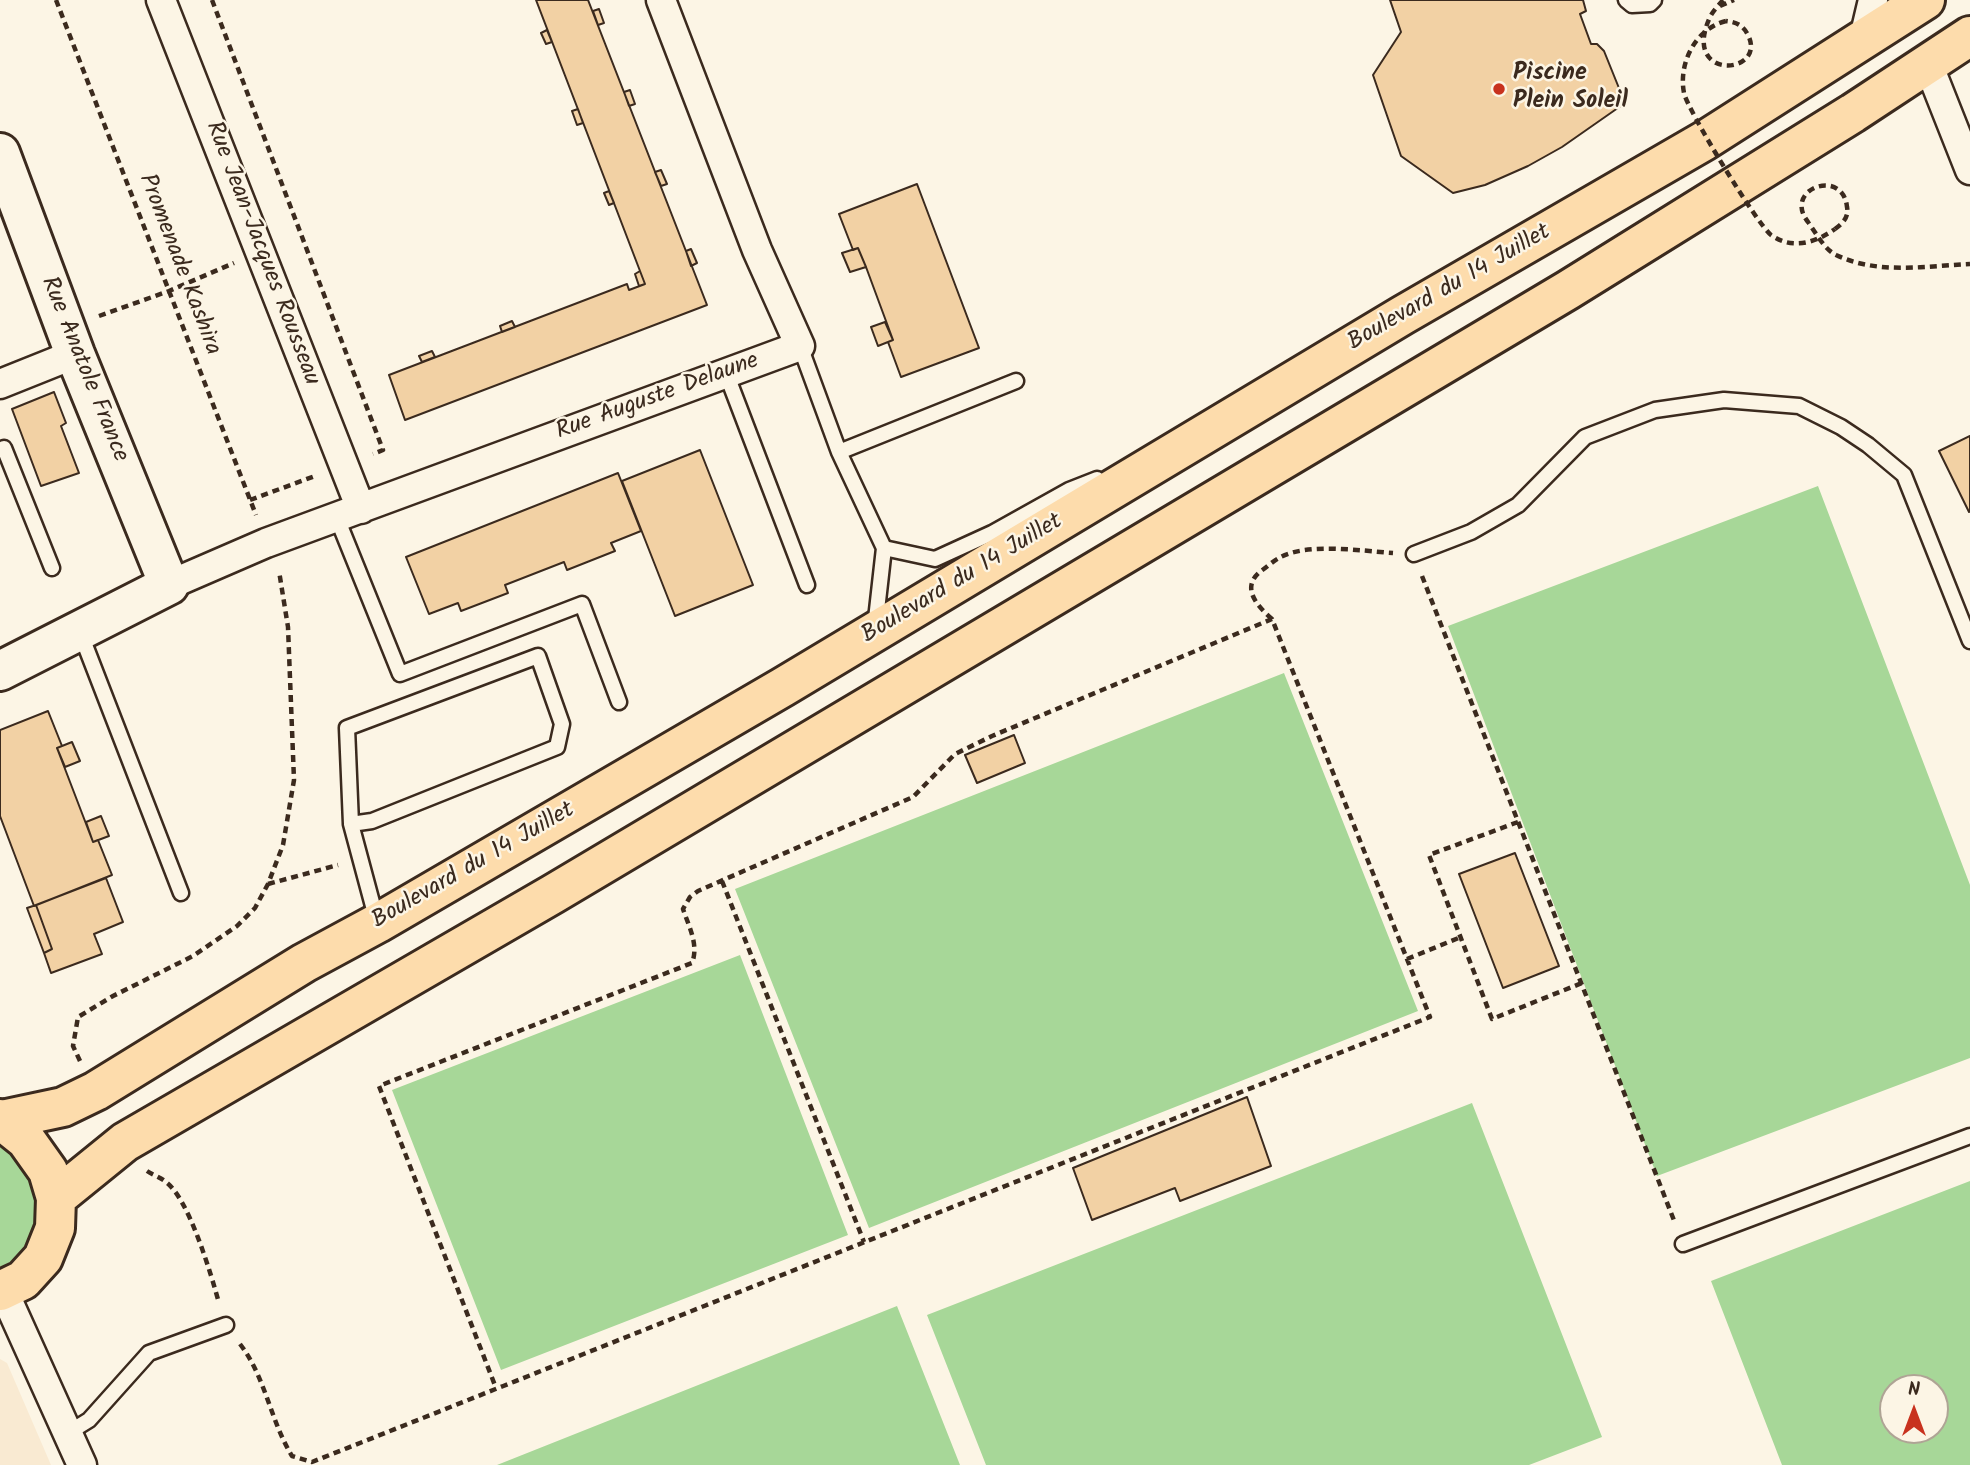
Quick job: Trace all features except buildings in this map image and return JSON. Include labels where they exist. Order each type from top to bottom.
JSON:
[{"type":"main road","name":"Boulevard du 14 Juillet","points":[[1,1119],[63,1107],[96,1091],[304,963],[378,923],[874,633],[1415,309],[1704,141],[1864,38],[1913,3],[1928,64]]},
{"type":"main road","points":[[56,1198],[125,1142],[552,894],[1568,290],[1806,143],[1970,36]]},
{"type":"main road","name":"Boulevard du 14 Juillet","points":[[1,1119],[26,1140],[48,1171],[56,1198],[55,1227],[43,1258],[23,1279],[2,1290]]},
{"type":"street","name":"Rue Jean-Jacques Rousseau","points":[[161,0],[260,252],[349,514]]},
{"type":"street","points":[[661,0],[757,250],[800,346]]},
{"type":"street","points":[[1864,38],[1873,0]]},
{"type":"street","points":[[1928,64],[1970,170]]},
{"type":"street","name":"Rue Anatole France","points":[[0,153],[70,341],[169,585]]},
{"type":"street","points":[[0,384],[70,341]]},
{"type":"street","name":"Rue Auguste Delaune","points":[[169,585],[267,543],[800,346]]},
{"type":"street","points":[[0,671],[169,585]]},
{"type":"street","points":[[2,1290],[82,1465]]},
{"type":"lane","points":[[1626,0],[1632,5],[1650,4],[1654,0]]},
{"type":"lane","points":[[800,346],[839,452],[884,548],[874,633]]},
{"type":"lane","points":[[726,373],[807,585]]},
{"type":"lane","points":[[839,452],[1016,382]]},
{"type":"lane","points":[[1414,554],[1471,532],[1518,505],[1585,437],[1655,410],[1724,400],[1799,406],[1868,444],[1904,475],[1970,641]]},
{"type":"lane","points":[[884,548],[934,559],[992,533],[1069,490],[1197,440]]},
{"type":"lane","points":[[1,445],[52,568]]},
{"type":"lane","points":[[349,514],[400,674],[582,604],[619,702]]},
{"type":"lane","points":[[79,631],[181,893]]},
{"type":"lane","points":[[351,824],[372,821],[557,747],[562,724],[538,656],[347,729],[351,824],[378,923]]},
{"type":"lane","points":[[1684,1244],[1970,1136]]},
{"type":"lane","points":[[68,1433],[89,1420],[149,1353],[226,1325]]},
{"type":"path","name":"Promenade Kashira","points":[[55,0],[281,574],[288,627],[294,780],[283,845],[268,884],[255,908],[237,926],[193,956],[113,996],[78,1017],[73,1046],[96,1091]]},
{"type":"path","points":[[212,0],[383,450],[371,455]]},
{"type":"path","points":[[1723,0],[1710,17],[1704,42],[1706,53],[1716,64],[1729,67],[1745,58],[1750,45],[1742,26],[1726,21],[1712,26],[1694,42],[1683,79],[1687,102],[1753,214],[1772,236],[1799,244],[1814,242],[1835,229],[1847,213],[1844,196],[1829,185],[1816,186],[1804,196],[1802,203],[1804,216],[1830,252],[1867,266],[1970,264]]},
{"type":"path","points":[[1719,6],[1734,0]]},
{"type":"path","points":[[70,341],[169,291],[302,237]]},
{"type":"path","points":[[250,500],[326,472]]},
{"type":"path","points":[[145,1169],[167,1182],[182,1203],[209,1266],[226,1325],[246,1352],[262,1381],[282,1439],[292,1455],[312,1462],[1430,1017],[1272,620],[1255,603],[1250,587],[1254,576],[1279,557],[1293,552],[1321,549],[1414,554],[1684,1244]]},
{"type":"path","points":[[496,1388],[379,1086],[692,963],[695,954],[694,942],[683,909],[690,897],[698,891],[913,797],[955,754],[992,736],[1272,620]]},
{"type":"path","points":[[1519,822],[1429,855],[1492,1018],[1582,983]]},
{"type":"path","points":[[268,884],[360,859]]},
{"type":"path","points":[[722,881],[864,1242]]},
{"type":"path","points":[[1407,959],[1461,937]]},
{"type":"shaded area","points":[[0,1359],[7,1363],[51,1465],[0,1465]]},
{"type":"green space","points":[[1818,486],[1970,885],[1970,1058],[1657,1176],[1448,626]]},
{"type":"green space","points":[[1284,673],[1418,1011],[869,1228],[735,889]]},
{"type":"green space","points":[[740,955],[848,1235],[501,1370],[392,1090]]},
{"type":"green space","points":[[1472,1103],[1602,1437],[1529,1465],[986,1465],[927,1315]]},
{"type":"green space","points":[[0,1137],[20,1159],[27,1173],[36,1205],[36,1221],[33,1236],[26,1249],[14,1260],[0,1267]]},
{"type":"green space","points":[[1970,1181],[1970,1465],[1782,1465],[1711,1281]]},
{"type":"green space","points":[[897,1306],[960,1465],[497,1465]]},
{"type":"place","name":"Piscine Plein Soleil","points":[[1499,89]]}]
